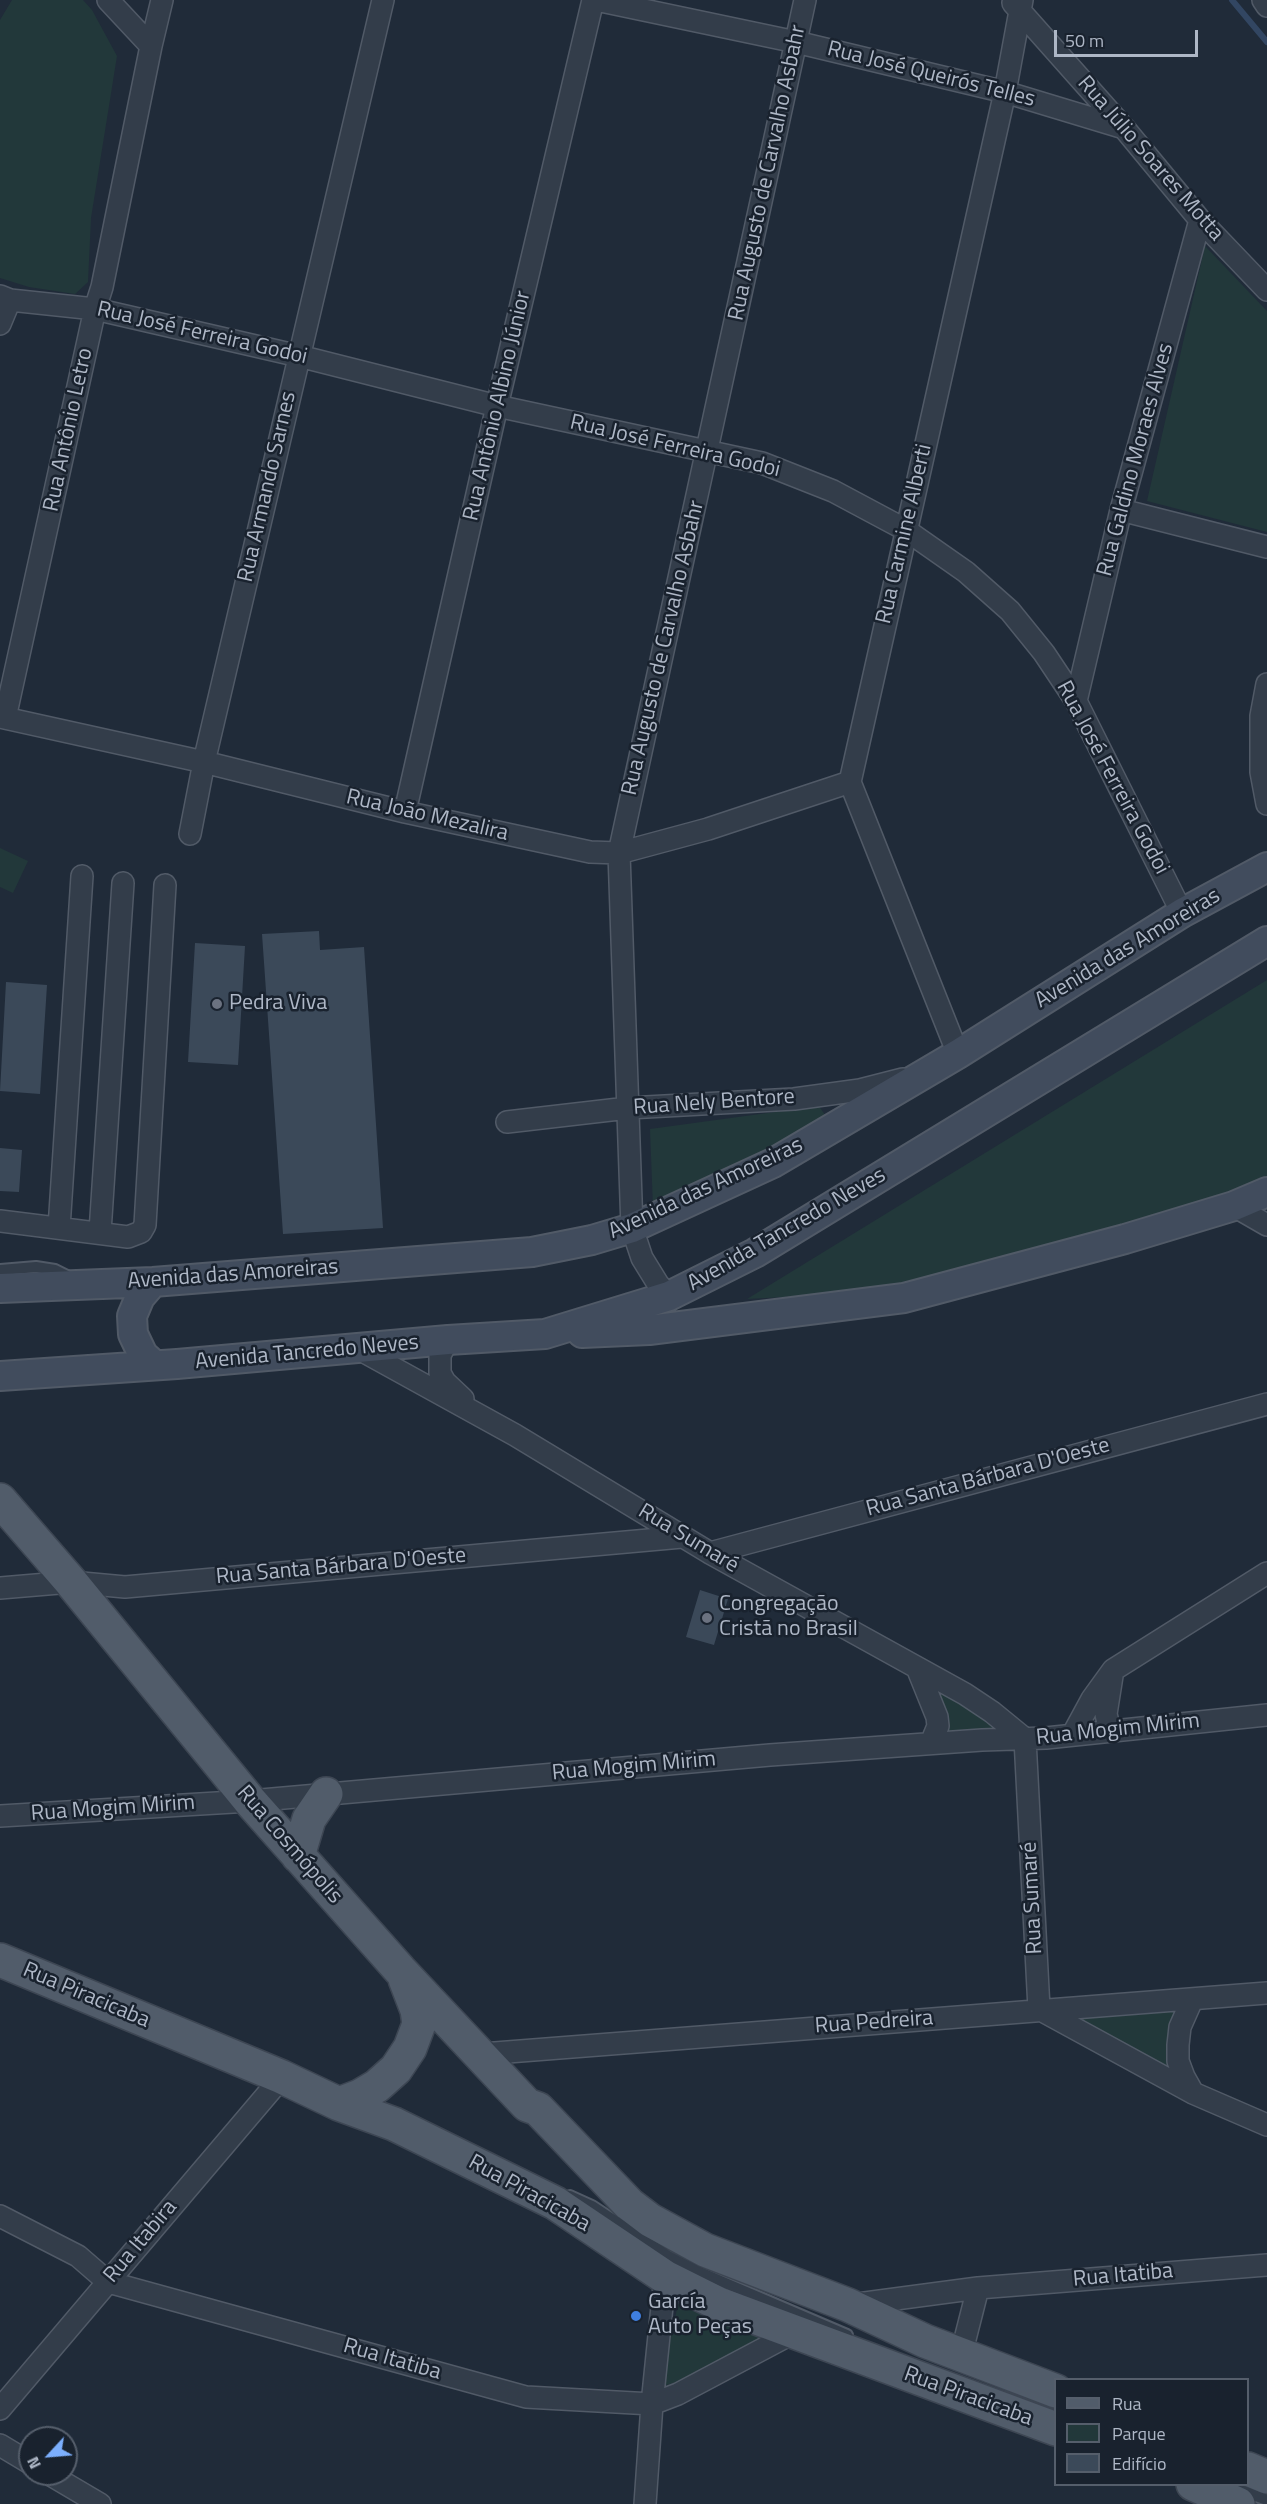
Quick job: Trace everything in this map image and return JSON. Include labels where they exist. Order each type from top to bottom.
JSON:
[{"type":"main road","name":"Avenida das Amoreiras","points":[[0,1288],[153,1282],[532,1252],[592,1240],[632,1228],[773,1163],[958,1054],[1182,913],[1267,867]]},
{"type":"main road","name":"Avenida Tancredo Neves","points":[[0,1376],[545,1334],[669,1296],[765,1247],[1267,941]]},
{"type":"main road","points":[[545,1334],[649,1330],[904,1298],[1115,1242],[1234,1206],[1267,1191]]},
{"type":"main road","points":[[153,1282],[140,1297],[132,1316],[133,1334],[143,1355],[153,1364]]},
{"type":"main road","points":[[669,1296],[698,1310],[759,1318]]},
{"type":"main road","name":"Rua Cosmópolis","points":[[0,1500],[71,1582],[249,1801],[400,1970],[527,2104],[538,2109],[597,2172]]},
{"type":"main road","points":[[298,1856],[309,1819],[326,1794]]},
{"type":"main road","name":"Rua Piracicaba","points":[[0,1960],[282,2077],[339,2104],[394,2124],[555,2203],[665,2277],[719,2304],[1054,2428]]},
{"type":"main road","points":[[339,2104],[377,2086],[396,2069],[416,2037],[419,2025],[417,2010],[400,1970]]},
{"type":"main road","name":"Rua Piracicaba","points":[[597,2172],[629,2204],[650,2220],[705,2250],[858,2316],[1054,2390]]},
{"type":"main road","points":[[1249,2469],[1267,2477]]},
{"type":"main road","points":[[1198,2486],[1238,2504]]},
{"type":"street","points":[[108,0],[151,46]]},
{"type":"street","name":"Rua Antônio Letro","points":[[2,718],[95,309],[102,287],[162,0]]},
{"type":"street","name":"Rua Armando Sarnes","points":[[190,834],[204,762],[383,0]]},
{"type":"street","name":"Rua José Queirós Telles","points":[[595,0],[796,42],[1005,92],[1124,128]]},
{"type":"street","name":"Rua Antônio Albino Júnior","points":[[405,812],[497,406],[595,0]]},
{"type":"street","name":"Rua Augusto de Carvalho Asbahr","points":[[669,1296],[658,1284],[642,1258],[632,1228],[619,853],[805,0]]},
{"type":"street","points":[[1263,0],[1267,6]]},
{"type":"street","name":"Rua Carmine Alberti","points":[[850,782],[1005,92],[1017,4]]},
{"type":"street","name":"Rua Júlio Soares Motta","points":[[1017,4],[1200,220],[1267,290]]},
{"type":"street","name":"Rua Galdino Moraes Alves","points":[[1076,701],[1121,510],[1200,220]]},
{"type":"street","points":[[0,324],[5,298]]},
{"type":"street","name":"Rua José Ferreira Godoi","points":[[5,298],[95,309],[299,356],[497,406],[762,463],[823,487],[906,530],[966,572],[1010,611],[1044,652],[1076,701],[1182,913]]},
{"type":"street","points":[[1121,510],[1267,547]]},
{"type":"street","points":[[1267,684],[1261,716],[1261,772],[1267,804]]},
{"type":"street","name":"Rua João Mezalira","points":[[2,718],[204,762],[405,812],[590,852],[619,853],[708,829],[850,782]]},
{"type":"street","points":[[850,782],[958,1054]]},
{"type":"street","points":[[59,1228],[82,876]]},
{"type":"street","points":[[100,1232],[123,882]]},
{"type":"street","points":[[0,1221],[132,1237],[141,1232],[145,1225],[165,885]]},
{"type":"street","name":"Rua Nely Bentore","points":[[507,1122],[628,1108],[794,1099],[860,1090],[920,1075]]},
{"type":"street","points":[[1234,1206],[1267,1225]]},
{"type":"street","name":"Rua Sumaré","points":[[448,1340],[440,1355],[439,1365],[445,1382],[490,1423]]},
{"type":"street","name":"Rua Sumaré","points":[[359,1349],[515,1435],[710,1553],[964,1694],[992,1712],[1025,1739],[1039,2009]]},
{"type":"street","name":"Rua Santa Bárbara D'Oeste","points":[[710,1553],[1267,1404]]},
{"type":"street","name":"Rua Santa Bárbara D'Oeste","points":[[0,1588],[71,1582],[125,1587],[682,1537]]},
{"type":"street","points":[[1073,1734],[1092,1699],[1113,1670],[1267,1573]]},
{"type":"street","points":[[918,1670],[937,1717],[938,1726],[931,1743]]},
{"type":"street","points":[[1110,1731],[1106,1714],[1113,1670]]},
{"type":"street","name":"Rua Mogim Mirim","points":[[0,1816],[249,1801],[931,1743],[1025,1739],[1267,1715]]},
{"type":"street","name":"Rua Pedreira","points":[[482,2054],[1267,1993]]},
{"type":"street","points":[[1192,2000],[1180,2027],[1178,2061],[1193,2093]]},
{"type":"street","points":[[1039,2009],[1193,2093],[1267,2125]]},
{"type":"street","name":"Rua Itabira","points":[[0,2409],[282,2077]]},
{"type":"street","name":"Rua Itatiba","points":[[0,2216],[78,2256],[108,2282],[526,2397],[652,2404],[678,2394],[793,2333]]},
{"type":"street","name":"Rua Itatiba","points":[[858,2316],[978,2288],[1267,2265]]},
{"type":"street","points":[[645,2504],[652,2404],[665,2277]]},
{"type":"street","points":[[961,2355],[978,2288]]},
{"type":"street","points":[[0,2445],[18,2456]]},
{"type":"street","points":[[69,2486],[100,2504]]},
{"type":"lane","points":[[0,1270],[36,1267],[55,1270],[82,1284]]},
{"type":"lane","points":[[482,2054],[519,2113]]},
{"type":"lane","points":[[394,2124],[412,2122],[487,2157]]},
{"type":"lane","points":[[526,2176],[542,2185],[592,2205],[618,2225],[695,2270],[854,2337]]},
{"type":"lane","points":[[610,2201],[642,2226],[701,2257],[795,2297]]},
{"type":"lane","points":[[858,2316],[1054,2401]]},
{"type":"lane","points":[[1013,2401],[1054,2417]]},
{"type":"lane","points":[[1249,2480],[1267,2487]]},
{"type":"lane","points":[[1231,2486],[1267,2500]]},
{"type":"green space","points":[[12,0],[83,0],[92,10],[117,56],[91,218],[88,282],[75,294],[29,287],[0,278],[0,20]]},
{"type":"green space","points":[[1205,246],[1267,311],[1267,532],[1147,501]]},
{"type":"green space","points":[[0,848],[28,861],[13,893],[0,887]]},
{"type":"green space","points":[[1267,980],[1267,1178],[1219,1203],[903,1291],[747,1299]]},
{"type":"green space","points":[[819,1106],[829,1121],[653,1208],[650,1129]]},
{"type":"green space","points":[[933,1684],[1000,1727],[939,1739]]},
{"type":"green space","points":[[1181,2005],[1168,2032],[1169,2064],[1179,2079],[1061,2014]]},
{"type":"green space","points":[[680,2295],[766,2338],[677,2382],[660,2387]]},
{"type":"building","points":[[319,931],[320,950],[364,947],[383,1228],[283,1234],[262,934]]},
{"type":"building","name":"Pedra Viva","points":[[195,943],[245,946],[238,1065],[188,1062]]},
{"type":"building","points":[[6,982],[47,985],[40,1094],[0,1091]]},
{"type":"building","points":[[0,1148],[22,1150],[19,1192],[0,1191]]},
{"type":"building","name":"Congregação Cristã no Brasil","points":[[700,1590],[728,1599],[714,1645],[686,1637]]},
{"type":"waterway","points":[[1232,0],[1267,42]]},
{"type":"place","name":"Pedra Viva","points":[[217,1004]]},
{"type":"place","name":"Congregação Cristã no Brasil","points":[[707,1618]]},
{"type":"place","name":"García Auto Peças","points":[[636,2316]]}]
